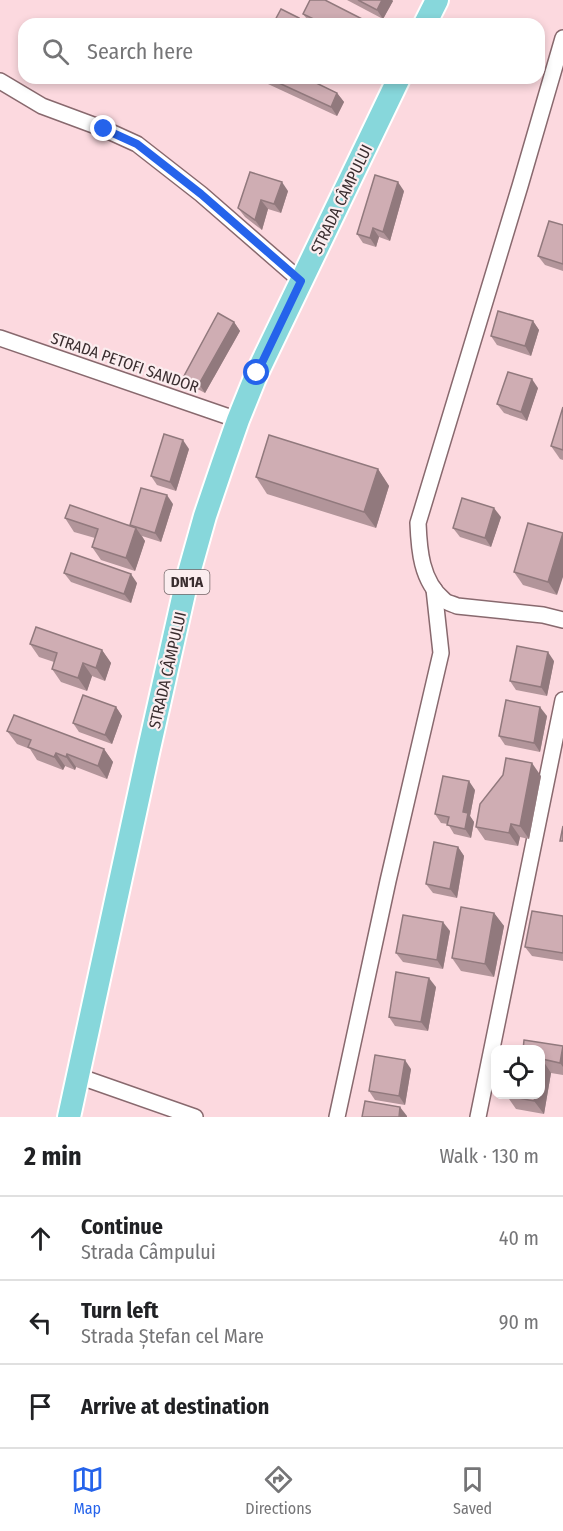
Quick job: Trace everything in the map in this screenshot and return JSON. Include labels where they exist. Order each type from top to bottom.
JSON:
[{"type":"main road","points":[[428,18],[437,0]]},
{"type":"main road","name":"STRADA CÂMPULUI","points":[[69,1117],[147,753],[187,580],[206,516],[238,420],[257,373],[396,84]]},
{"type":"street","points":[[563,38],[418,523],[419,551],[428,580],[444,601],[457,606],[543,615],[563,620]]},
{"type":"street","points":[[0,81],[42,106],[137,144],[201,194],[301,281]]},
{"type":"street","name":"STRADA PETOFI SANDOR","points":[[0,338],[238,420]]},
{"type":"street","points":[[338,1117],[388,881],[441,653],[434,589]]},
{"type":"street","points":[[478,1117],[563,700]]},
{"type":"street","points":[[78,1076],[195,1117]]},
{"type":"building","points":[[310,0],[325,0],[360,18],[311,18],[303,14]]},
{"type":"building","points":[[358,0],[382,0],[377,10]]},
{"type":"building","points":[[281,9],[299,18],[276,18]]},
{"type":"building","points":[[281,84],[318,84],[337,93],[331,107]]},
{"type":"building","points":[[250,172],[282,182],[274,204],[261,200],[255,220],[238,208]]},
{"type":"building","points":[[375,175],[398,182],[383,232],[373,228],[370,238],[357,234]]},
{"type":"building","points":[[549,221],[563,225],[563,264],[538,256]]},
{"type":"building","points":[[498,311],[533,321],[525,346],[491,336]]},
{"type":"building","points":[[218,313],[234,322],[199,384],[184,376]]},
{"type":"building","points":[[508,372],[532,379],[521,412],[497,404]]},
{"type":"building","points":[[563,407],[563,450],[551,446]]},
{"type":"building","points":[[164,434],[183,440],[170,482],[151,476]]},
{"type":"building","points":[[269,435],[378,469],[364,512],[256,477]]},
{"type":"building","points":[[141,488],[167,495],[155,533],[130,525]]},
{"type":"building","points":[[462,498],[494,508],[485,538],[453,528]]},
{"type":"building","points":[[70,505],[136,528],[126,558],[92,547],[98,529],[65,518]]},
{"type":"building","points":[[528,523],[563,533],[548,582],[514,572]]},
{"type":"building","points":[[71,553],[131,574],[124,594],[64,573]]},
{"type":"building","points":[[36,627],[102,650],[96,668],[83,663],[78,678],[52,669],[57,653],[30,644]]},
{"type":"building","points":[[517,646],[548,652],[541,687],[510,681]]},
{"type":"building","points":[[83,695],[116,707],[105,735],[73,723]]},
{"type":"building","points":[[506,700],[540,707],[534,743],[499,736]]},
{"type":"building","points":[[14,715],[104,749],[98,766],[67,754],[66,757],[56,753],[54,757],[28,747],[31,740],[7,731]]},
{"type":"building","points":[[506,758],[532,763],[520,826],[511,824],[509,833],[476,827],[480,804],[503,775]]},
{"type":"building","points":[[443,776],[469,781],[463,812],[468,813],[465,829],[447,825],[449,817],[435,814]]},
{"type":"building","points":[[434,842],[458,847],[450,889],[426,884]]},
{"type":"building","points":[[461,907],[494,913],[485,964],[452,958]]},
{"type":"building","points":[[532,911],[563,916],[563,953],[525,947]]},
{"type":"building","points":[[403,915],[443,922],[437,960],[396,953]]},
{"type":"building","points":[[396,972],[429,978],[421,1022],[389,1017]]},
{"type":"building","points":[[524,1040],[563,1046],[560,1063],[545,1060],[545,1045],[524,1045]]},
{"type":"building","points":[[375,1055],[405,1060],[399,1096],[369,1091]]},
{"type":"building","points":[[365,1101],[400,1107],[399,1117],[362,1117]]},
{"type":"route","points":[[104,129],[137,144],[201,194],[301,281],[257,373]]}]
